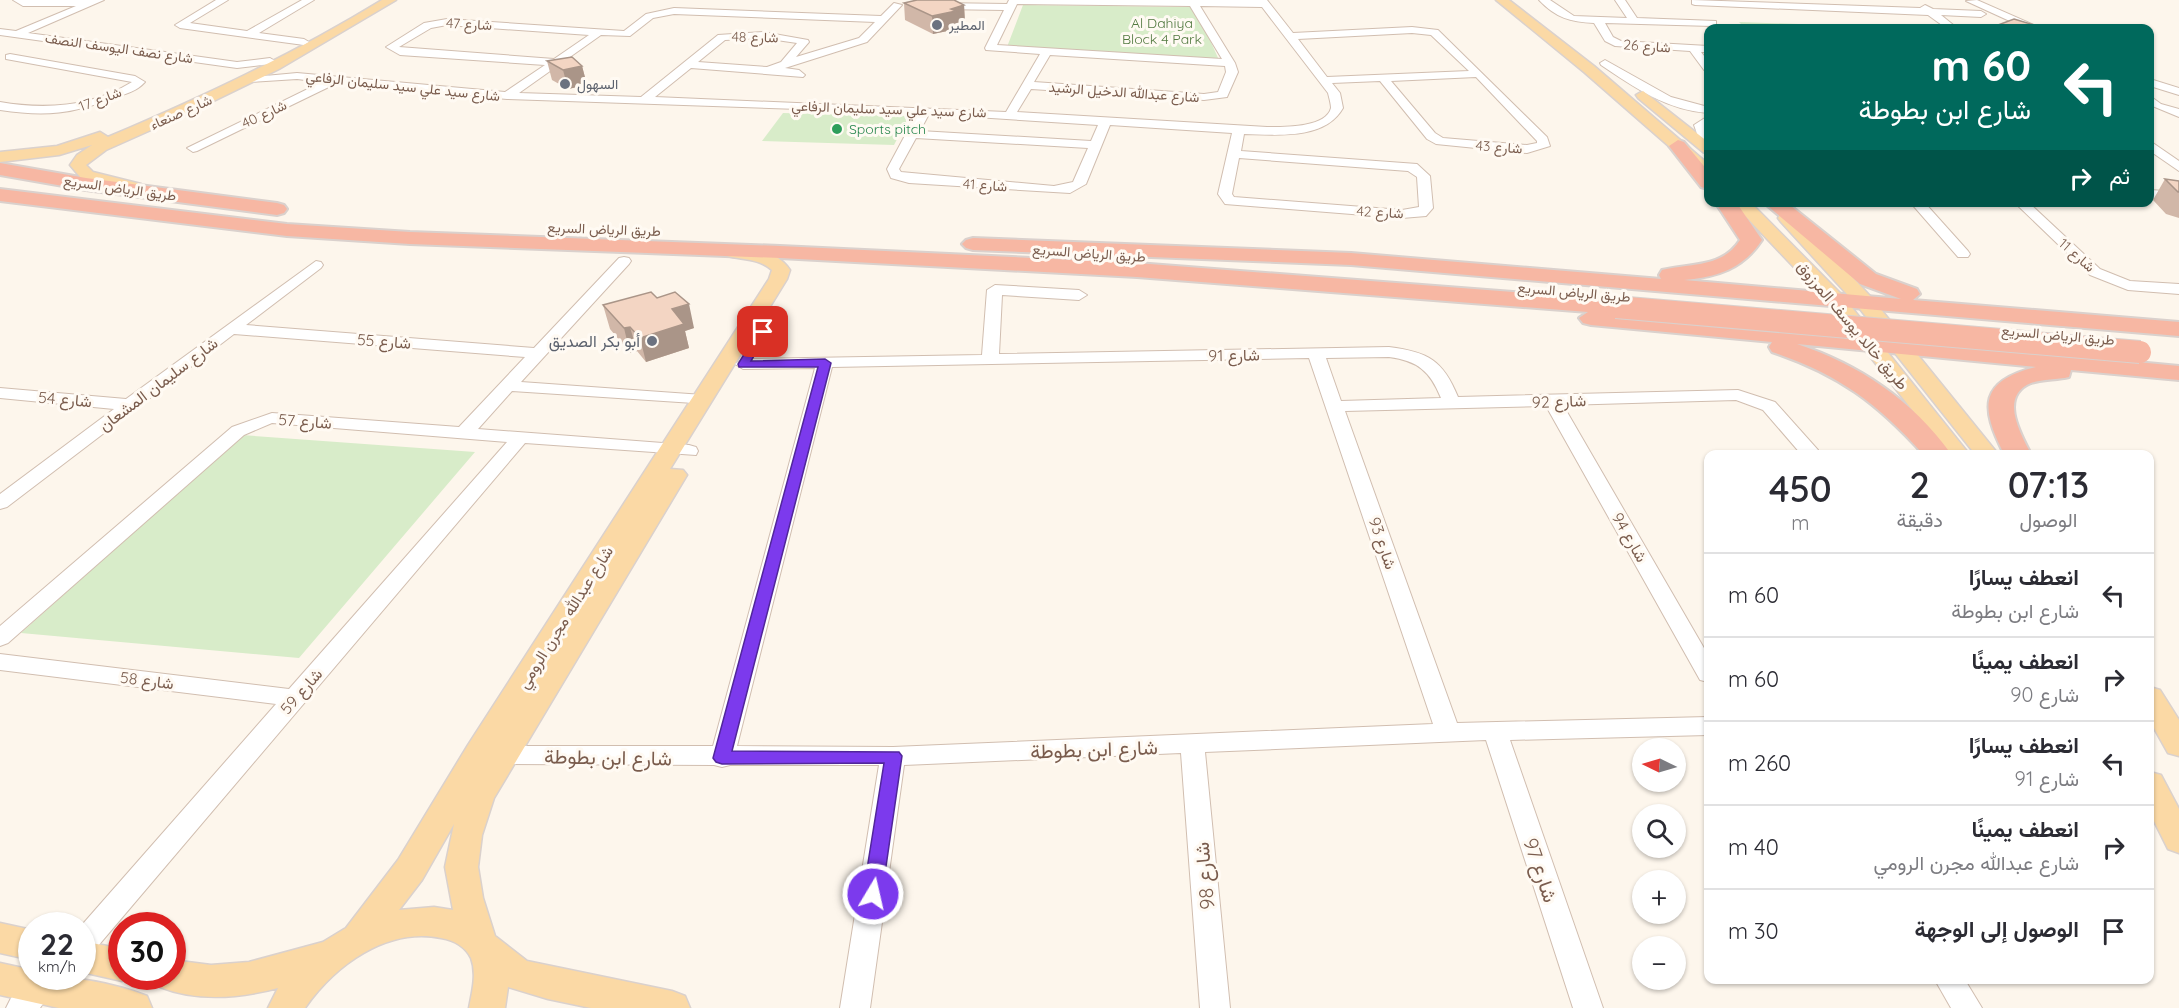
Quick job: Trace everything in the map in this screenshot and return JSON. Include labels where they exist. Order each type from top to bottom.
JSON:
[{"type":"highway","points":[[1678,146],[1704,178]]},
{"type":"highway","name":"طريق الرياض السريع","points":[[0,169],[190,198],[304,211],[472,224],[947,252]]},
{"type":"highway","name":"طريق الرياض السريع","points":[[0,195],[299,230],[410,238],[680,249],[947,252],[1196,260],[1620,308],[2133,346],[2179,345]]},
{"type":"highway","points":[[1594,280],[1677,274],[1719,266],[1736,259],[1746,250],[1751,240],[1742,223],[1729,207]]},
{"type":"highway","points":[[1778,207],[1856,270],[1886,287],[1933,298],[2102,322]]},
{"type":"highway","points":[[947,252],[1055,245],[1304,256],[1863,300],[2179,329]]},
{"type":"highway","points":[[947,252],[1229,289],[1620,308],[1784,336],[2179,374]]},
{"type":"highway","points":[[1757,293],[1795,303],[1809,311],[1815,321],[1812,329],[1801,334],[1784,336]]},
{"type":"highway","points":[[1620,308],[1812,356],[1870,386],[1896,407],[1934,450]]},
{"type":"highway","points":[[1973,311],[1949,316],[1945,322],[1947,329],[1969,345],[2006,356]]},
{"type":"highway","name":"طريق الرياض السريع","points":[[2133,346],[2179,356]]},
{"type":"highway","points":[[2015,450],[2000,414],[2000,397],[2008,385],[2044,372],[2179,374]]},
{"type":"main road","name":"شارع صنعاء","points":[[0,157],[59,150],[127,127],[270,61],[375,0]]},
{"type":"main road","name":"شارع صنعاء","points":[[190,198],[99,179],[81,170],[78,165],[81,159],[90,153],[146,128],[245,73],[285,63],[390,0]]},
{"type":"main road","points":[[1502,0],[1581,62],[1704,169]]},
{"type":"main road","points":[[1524,0],[1605,63],[1704,146]]},
{"type":"main road","points":[[127,127],[146,128]]},
{"type":"main road","name":"طريق خالد يوسف المرزوق","points":[[1745,207],[1833,298],[1955,450]]},
{"type":"main road","name":"طريق خالد يوسف المرزوق","points":[[1777,207],[1863,300],[1984,450]]},
{"type":"main road","name":"شارع عبدالله مجرن الرومي","points":[[680,249],[745,253],[776,262],[781,270],[770,294],[703,400],[680,451]]},
{"type":"main road","name":"شارع عبدالله مجرن الرومي","points":[[348,945],[410,870],[491,754],[680,451],[743,364],[782,300],[780,294],[770,294]]},
{"type":"main road","points":[[2154,704],[2179,745]]},
{"type":"main road","name":"شارع عبدالله مجرن الرومي","points":[[487,1008],[492,988],[492,966],[482,943],[460,873],[464,833],[480,795],[491,754]]},
{"type":"main road","points":[[2154,792],[2179,840]]},
{"type":"main road","points":[[186,979],[201,983],[247,980],[296,967],[386,927],[413,921],[439,921],[461,927],[517,974],[548,983],[672,1008]]},
{"type":"main road","points":[[0,938],[18,942]]},
{"type":"main road","points":[[286,1008],[312,972],[348,945]]},
{"type":"main road","points":[[0,979],[31,998],[134,1008]]},
{"type":"street","points":[[18,0],[23,3],[95,2]]},
{"type":"street","points":[[223,0],[180,25],[304,42]]},
{"type":"street","points":[[248,35],[309,0]]},
{"type":"street","points":[[686,11],[696,0]]},
{"type":"street","name":"شارع 26","points":[[1544,0],[1564,16],[1704,25]]},
{"type":"street","points":[[1620,0],[1634,21]]},
{"type":"street","points":[[1840,0],[1849,7]]},
{"type":"street","points":[[1915,0],[1947,24]]},
{"type":"street","points":[[1694,1],[1769,2],[1928,10],[1967,3],[2022,24]]},
{"type":"street","points":[[1694,1],[1712,24]]},
{"type":"street","points":[[15,34],[35,28],[95,2]]},
{"type":"street","points":[[928,6],[950,3],[1263,2]]},
{"type":"street","name":"شارع سيد علي سيد سليمان الرفاعي","points":[[245,73],[507,96],[926,110],[1239,130],[1298,129],[1332,118],[1339,107],[1335,93],[1263,2]]},
{"type":"street","name":"شارع 48","points":[[767,70],[786,62],[852,45],[871,35],[899,3]]},
{"type":"street","points":[[1013,3],[990,48],[1230,63]]},
{"type":"street","points":[[1192,3],[1230,63]]},
{"type":"street","points":[[1967,3],[1982,14]]},
{"type":"street","points":[[1950,5],[1982,14],[2004,24]]},
{"type":"street","points":[[507,96],[598,33],[626,34],[650,16],[686,11],[885,19]]},
{"type":"street","name":"شارع 26","points":[[1598,20],[1609,39],[1619,44],[1704,49]]},
{"type":"street","name":"شارع 47","points":[[556,62],[400,52],[391,47],[428,25],[447,22],[598,33]]},
{"type":"street","name":"شارع 43","points":[[1292,36],[1428,30],[1438,34],[1543,140],[1545,146],[1527,149],[1440,141],[1431,136],[1383,78]]},
{"type":"street","name":"شارع نصف اليوسف النصف","points":[[0,32],[60,40],[245,73]]},
{"type":"street","name":"شارع 48","points":[[642,102],[718,38],[739,35],[792,38],[804,42],[786,62]]},
{"type":"street","name":"شارع 17","points":[[5,59],[60,40]]},
{"type":"street","points":[[1693,48],[1704,63]]},
{"type":"street","name":"شارع عبدالله الدخيل الرشيد","points":[[1010,114],[1047,51]]},
{"type":"street","name":"شارع 17","points":[[0,106],[39,113],[57,113],[79,108],[139,82],[135,79],[5,59]]},
{"type":"street","name":"شارع سيد علي سيد سليمان الرفاعي","points":[[285,63],[283,70],[297,76]]},
{"type":"street","name":"شارع عبدالله الدخيل الرشيد","points":[[1026,85],[1220,96],[1225,93],[1232,72],[1230,63]]},
{"type":"street","points":[[1605,63],[1662,99],[1704,110]]},
{"type":"street","name":"شارع 48","points":[[687,64],[798,73],[799,75]]},
{"type":"street","points":[[1325,80],[1479,74]]},
{"type":"street","name":"شارع 40","points":[[193,148],[335,80]]},
{"type":"street","points":[[2154,84],[2179,93]]},
{"type":"street","points":[[2154,96],[2179,93]]},
{"type":"street","points":[[2154,102],[2157,106],[2179,113]]},
{"type":"street","name":"شارع 41","points":[[926,110],[893,169],[900,177],[1054,190],[1070,189],[1080,184],[1106,121]]},
{"type":"street","points":[[2154,111],[2179,113]]},
{"type":"street","name":"شارع 42","points":[[1235,154],[1412,167],[1423,176],[1426,208],[1421,213],[1402,214],[1230,201],[1224,194],[1239,130]]},
{"type":"street","points":[[912,134],[1095,146]]},
{"type":"street","points":[[2154,148],[2173,158],[2179,167]]},
{"type":"street","points":[[2154,194],[2179,196]]},
{"type":"street","points":[[1921,207],[1963,254]]},
{"type":"street","name":"شارع 11","points":[[2025,207],[2095,272],[2117,282],[2145,287],[2179,289]]},
{"type":"street","points":[[464,433],[624,261]]},
{"type":"street","name":"شارع سليمان المشعان","points":[[0,503],[316,265]]},
{"type":"street","points":[[990,359],[995,290],[1079,295]]},
{"type":"street","name":"شارع 55","points":[[230,329],[538,353]]},
{"type":"street","name":"شارع 91","points":[[743,364],[1389,352],[1415,356],[1438,371],[1452,403]]},
{"type":"street","name":"شارع 93","points":[[1316,354],[1448,732]]},
{"type":"street","points":[[722,758],[825,363]]},
{"type":"street","points":[[508,386],[703,400]]},
{"type":"street","name":"شارع 54","points":[[0,393],[131,405]]},
{"type":"street","name":"شارع 92","points":[[1336,406],[1738,395],[1764,403],[1778,414],[1808,450]]},
{"type":"street","name":"شارع 94","points":[[1552,401],[1704,667]]},
{"type":"street","name":"شارع 57","points":[[0,638],[238,431],[256,422],[272,418],[680,451]]},
{"type":"street","name":"شارع 59","points":[[96,928],[520,438]]},
{"type":"street","name":"شارع 58","points":[[0,662],[295,698]]},
{"type":"street","name":"شارع ابن بطوطة","points":[[491,754],[722,758],[893,756],[1192,745],[1448,732],[1704,726]]},
{"type":"street","name":"شارع 97","points":[[1495,731],[1588,1008]]},
{"type":"street","name":"شارع 98","points":[[1192,745],[1215,1008]]},
{"type":"street","points":[[855,1008],[893,756]]},
{"type":"street","points":[[1952,984],[1967,1008]]},
{"type":"green space","name":"Al Dahiya Block 4 Park","points":[[1023,5],[1195,7],[1219,60],[1007,47]]},
{"type":"green space","points":[[1739,22],[1796,24],[1741,24]]},
{"type":"green space","name":"Sports pitch","points":[[783,113],[909,116],[894,145],[762,141]]},
{"type":"green space","points":[[242,435],[475,452],[299,658],[21,633]]},
{"type":"building","points":[[917,0],[954,0],[964,5],[951,9],[956,11],[932,16],[904,3]]},
{"type":"building","points":[[2014,19],[2031,24],[2001,24]]},
{"type":"building","points":[[572,57],[582,66],[563,70],[547,61]]},
{"type":"building","points":[[2165,179],[2179,181],[2179,192],[2178,192]]},
{"type":"building","points":[[651,292],[657,298],[675,292],[689,304],[672,309],[684,324],[640,338],[630,327],[624,328],[603,305]]},
{"type":"place","name":"المطير","points":[[937,25]]},
{"type":"place","name":"السهول","points":[[565,84]]},
{"type":"place","name":"Sports pitch","points":[[837,129]]},
{"type":"place","name":"أبو بكر الصديق","points":[[652,341]]},
{"type":"route","points":[[763,332],[743,364],[825,363],[722,758],[893,756],[873,894]]}]
